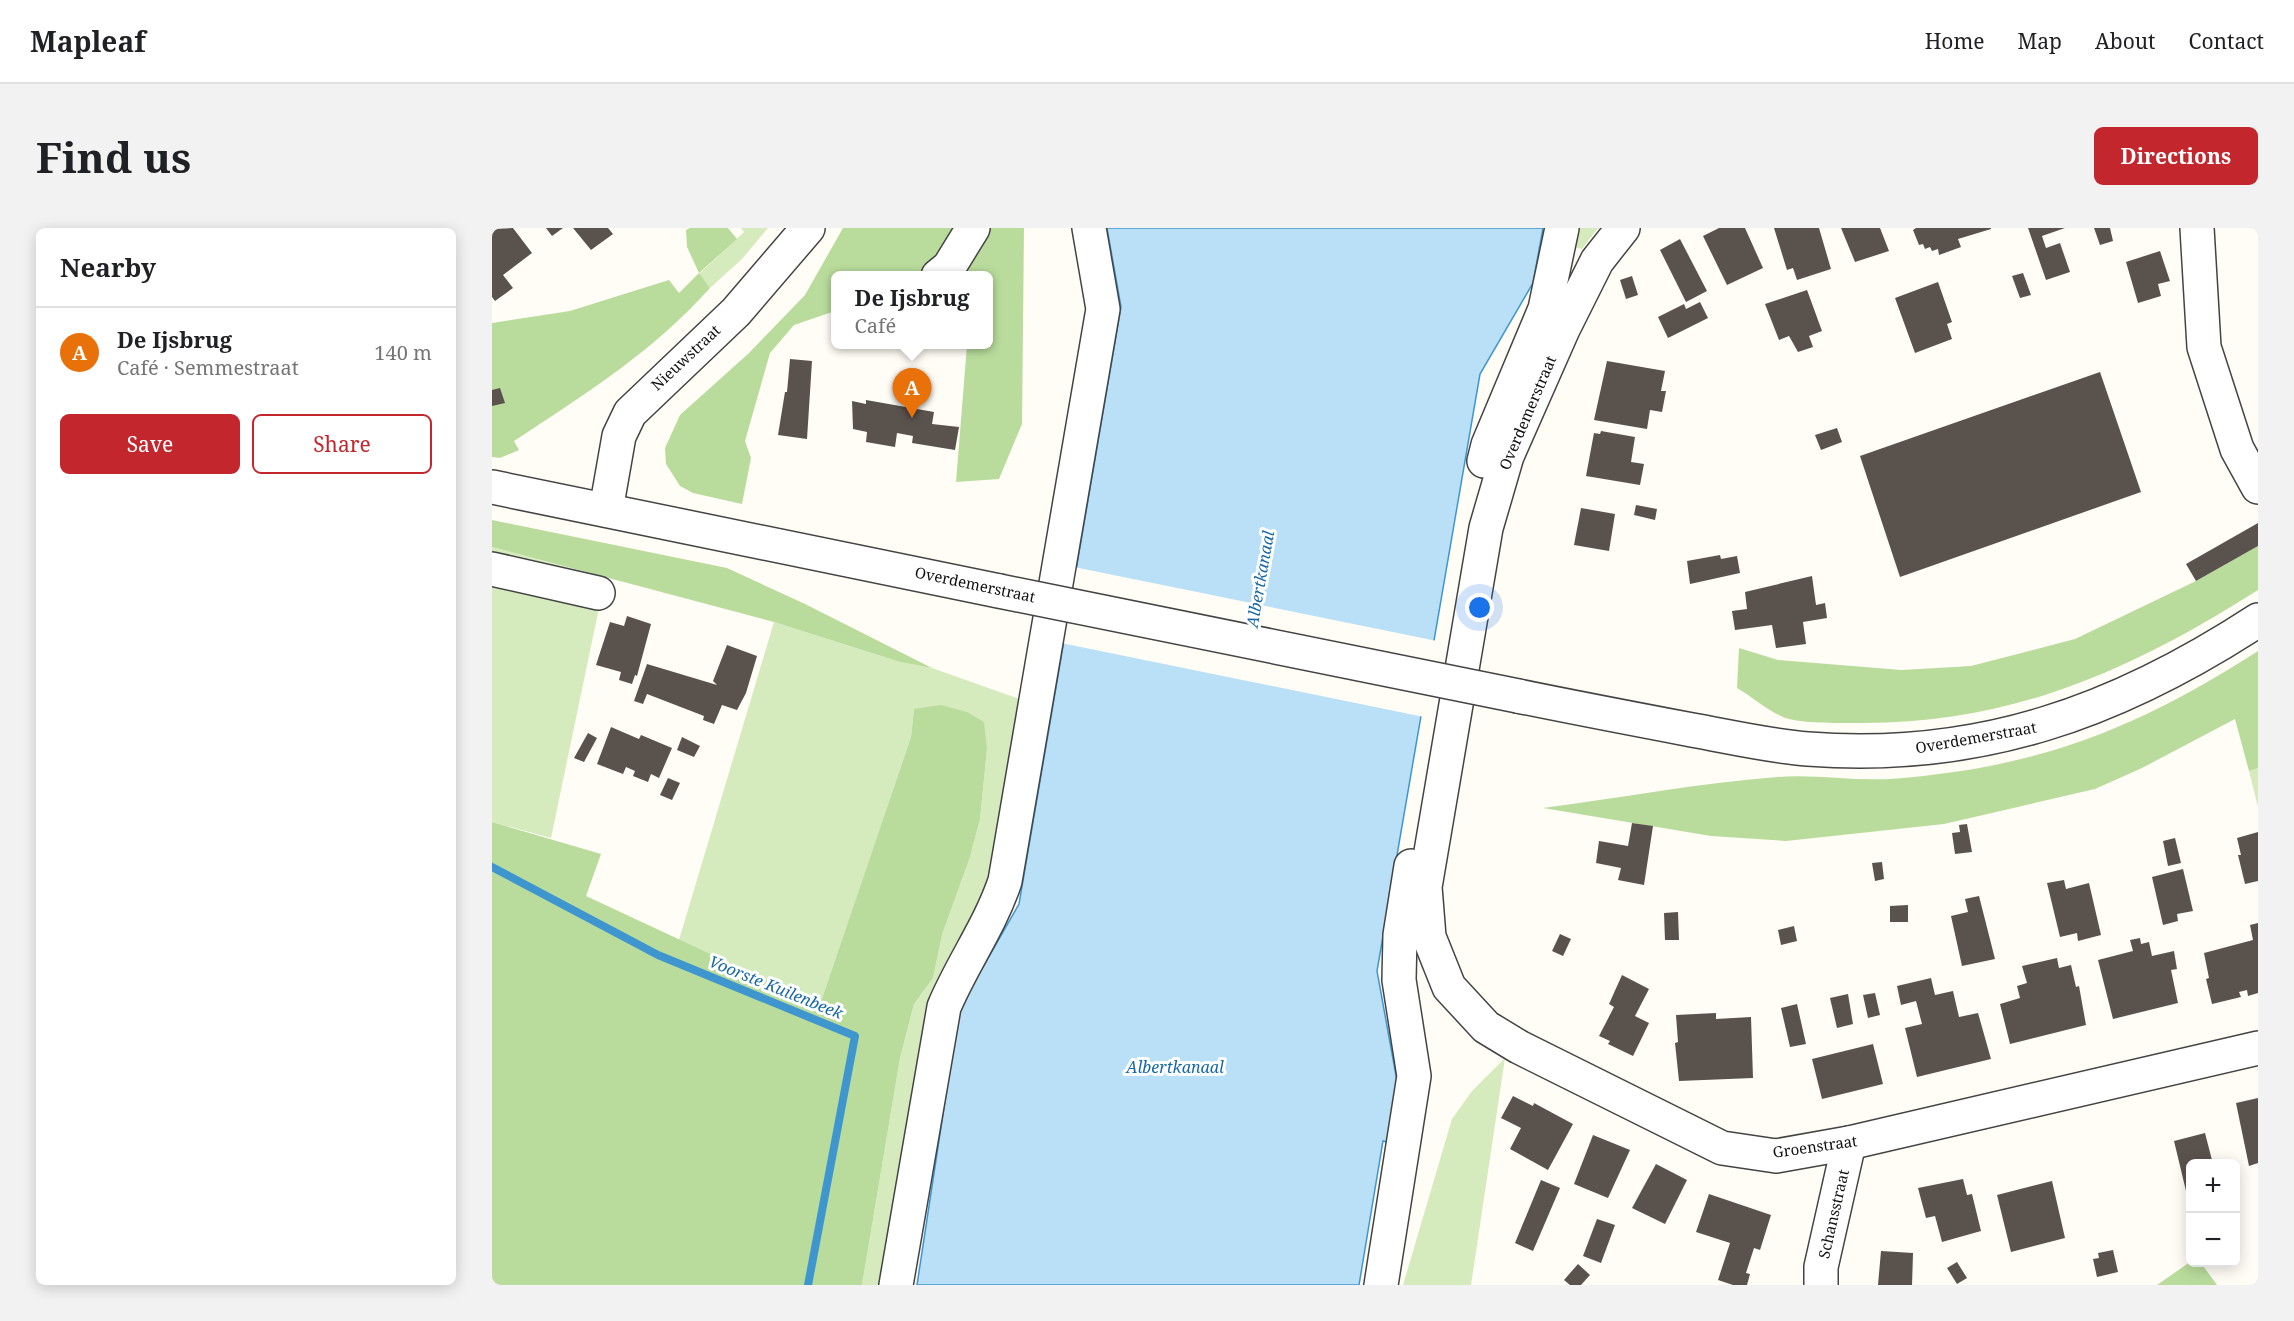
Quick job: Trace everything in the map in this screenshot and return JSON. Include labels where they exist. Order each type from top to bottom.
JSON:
[{"type":"street","name":"Nieuwstraat","points":[[606,510],[619,436],[630,413],[736,312],[808,228]]},
{"type":"street","points":[[944,271],[949,267],[972,228]]},
{"type":"street","points":[[896,1285],[944,1007],[954,983],[997,905],[1005,881],[1103,309],[1089,228]]},
{"type":"street","points":[[1381,1285],[1414,1076],[1399,980],[1400,935],[1449,634],[1488,445],[1545,309],[1562,228]]},
{"type":"street","name":"Overdemerstraat","points":[[1439,807],[1450,729],[1486,528],[1507,456],[1581,291],[1597,261],[1623,228]]},
{"type":"street","points":[[2197,228],[2204,347],[2237,449],[2258,487]]},
{"type":"street","name":"Overdemerstraat","points":[[492,488],[1518,696],[1773,745],[1856,752],[1947,746],[2038,728],[2094,708],[2200,658],[2258,620]]},
{"type":"street","points":[[492,569],[598,593]]},
{"type":"street","name":"Groenstraat","points":[[1439,807],[1425,887],[1429,938],[1449,987],[1486,1027],[1519,1047],[1722,1148],[1776,1156],[1849,1143],[2258,1048]]},
{"type":"street","name":"Schansstraat","points":[[1821,1285],[1821,1268],[1849,1143]]},
{"type":"green space","points":[[690,228],[728,228],[737,239],[699,273],[687,247],[686,230]]},
{"type":"green space","points":[[741,228],[768,228],[742,259],[710,288],[699,274],[744,232]]},
{"type":"green space","points":[[843,228],[1024,228],[1022,424],[999,479],[956,482],[967,349],[993,349],[993,271],[831,271],[831,312],[794,325],[770,353],[745,441],[751,458],[742,504],[693,493],[680,486],[666,464],[665,448],[680,415],[749,353],[805,295]]},
{"type":"green space","points":[[1571,228],[1598,228],[1582,249],[1575,247]]},
{"type":"green space","points":[[699,273],[710,288],[666,332],[617,371],[514,441],[519,450],[500,458],[492,457],[492,323],[570,311],[669,280],[679,293]]},
{"type":"green space","points":[[492,520],[727,568],[805,604],[932,668],[900,662],[774,622],[492,547]]},
{"type":"green space","points":[[2258,546],[2258,590],[2164,645],[2117,668],[2069,687],[2020,702],[1969,714],[1916,721],[1821,723],[1783,717],[1737,688],[1739,648],[1778,660],[1902,670],[1971,666],[2075,639],[2196,581]]},
{"type":"green space","points":[[492,547],[603,577],[602,586],[492,559]]},
{"type":"green space","points":[[492,582],[599,608],[551,838],[492,822]]},
{"type":"green space","points":[[774,622],[900,662],[932,668],[1028,702],[998,887],[885,1285],[862,1285],[900,1058],[914,1004],[933,978],[942,935],[970,857],[980,819],[987,749],[914,710],[911,737],[821,1005],[679,940]]},
{"type":"green space","points":[[2258,651],[2258,768],[2249,771],[2235,719],[2142,768],[2095,789],[1944,824],[1786,841],[1711,836],[1543,808],[1748,780],[1791,776],[1890,779],[1943,774],[1992,765],[2039,754],[2126,723],[2213,679]]},
{"type":"green space","points":[[941,705],[967,712],[984,722],[987,749],[980,819],[970,857],[942,935],[933,978],[914,1004],[900,1058],[862,1285],[492,1285],[492,822],[601,854],[586,896],[820,1005],[911,737],[914,709]]},
{"type":"green space","points":[[2258,768],[2258,807],[2249,771]]},
{"type":"green space","points":[[1505,1058],[1471,1285],[1403,1285],[1452,1119],[1472,1091]]},
{"type":"green space","points":[[2186,1265],[2186,1267],[2204,1267],[2217,1285],[2157,1285]]},
{"type":"water","name":"Albertkanaal","points":[[1107,228],[1543,228],[1533,283],[1480,374],[1377,971],[1397,1081],[1387,1142],[1383,1141],[1359,1285],[917,1285],[959,1009],[1019,904],[1121,307]]},
{"type":"pier","points":[[1074,567],[1437,641],[1424,717],[1061,643]]},
{"type":"building","points":[[513,228],[532,253],[503,275],[513,288],[495,301],[492,297],[492,229]]},
{"type":"building","points":[[546,228],[563,228],[552,236]]},
{"type":"building","points":[[573,228],[608,228],[613,234],[591,250]]},
{"type":"building","points":[[1719,228],[1745,228],[1763,268],[1727,285],[1703,236]]},
{"type":"building","points":[[1774,228],[1819,228],[1831,269],[1797,280],[1793,268],[1787,270]]},
{"type":"building","points":[[1841,228],[1880,228],[1889,251],[1855,262]]},
{"type":"building","points":[[1916,228],[1991,229],[1958,239],[1961,247],[1939,255],[1938,249],[1932,251],[1930,247],[1925,249],[1923,244],[1919,245],[1913,230]]},
{"type":"building","points":[[2028,228],[2065,228],[2042,236],[2046,248],[2060,243],[2070,272],[2046,280]]},
{"type":"building","points":[[2094,228],[2110,228],[2113,241],[2100,245]]},
{"type":"building","points":[[1680,239],[1707,291],[1686,302],[1660,250]]},
{"type":"building","points":[[2160,251],[2170,281],[2158,284],[2161,296],[2138,303],[2126,262]]},
{"type":"building","points":[[2023,273],[2031,295],[2020,298],[2012,276]]},
{"type":"building","points":[[1632,276],[1638,295],[1626,299],[1620,280]]},
{"type":"building","points":[[1938,282],[1952,322],[1947,324],[1952,339],[1915,353],[1895,298]]},
{"type":"building","points":[[1807,290],[1822,331],[1809,336],[1813,347],[1798,352],[1789,336],[1779,340],[1765,304]]},
{"type":"building","points":[[1700,302],[1708,318],[1668,338],[1658,317],[1684,304],[1686,309]]},
{"type":"building","points":[[790,359],[812,361],[807,439],[778,435],[785,392],[787,392]]},
{"type":"building","points":[[1607,361],[1665,371],[1661,391],[1666,391],[1662,412],[1650,410],[1647,429],[1594,420]]},
{"type":"building","points":[[2100,372],[2141,492],[1900,577],[1860,456]]},
{"type":"building","points":[[500,388],[505,403],[492,406],[492,390]]},
{"type":"building","points":[[866,400],[934,412],[932,424],[959,427],[955,450],[912,443],[913,436],[897,433],[895,447],[866,442],[867,432],[853,429],[852,401],[866,404]]},
{"type":"building","points":[[1837,428],[1842,442],[1821,450],[1815,435]]},
{"type":"building","points":[[1601,431],[1635,437],[1631,462],[1644,464],[1640,485],[1586,476],[1594,433],[1600,434]]},
{"type":"building","points":[[1636,505],[1657,509],[1655,520],[1634,515]]},
{"type":"building","points":[[1581,508],[1615,514],[1609,551],[1574,545]]},
{"type":"building","points":[[2258,523],[2258,546],[2196,581],[2186,564]]},
{"type":"building","points":[[1720,555],[1721,559],[1737,556],[1740,573],[1690,584],[1687,561]]},
{"type":"building","points":[[1812,576],[1816,605],[1825,603],[1827,618],[1803,622],[1806,644],[1776,648],[1772,625],[1735,630],[1732,611],[1747,609],[1745,592]]},
{"type":"building","points":[[627,616],[651,624],[637,676],[635,675],[632,684],[619,680],[621,672],[596,665],[610,622],[624,626]]},
{"type":"building","points":[[727,645],[757,656],[746,693],[737,710],[722,705],[714,724],[703,720],[704,716],[647,694],[643,704],[634,701],[647,664],[717,685],[713,681]]},
{"type":"building","points":[[611,727],[639,739],[641,735],[672,748],[659,778],[651,774],[648,782],[633,776],[635,771],[626,767],[623,774],[597,764]]},
{"type":"building","points":[[588,733],[597,738],[584,762],[574,758]]},
{"type":"building","points":[[682,737],[700,746],[694,757],[677,750]]},
{"type":"building","points":[[668,778],[680,783],[672,800],[660,795]]},
{"type":"building","points":[[1632,823],[1653,826],[1644,885],[1618,880],[1621,868],[1596,863],[1599,841],[1628,846]]},
{"type":"building","points":[[1967,824],[1972,852],[1955,854],[1952,833],[1960,832],[1959,825]]},
{"type":"building","points":[[2258,832],[2258,881],[2245,884],[2238,855],[2241,855],[2237,838]]},
{"type":"building","points":[[2175,838],[2181,863],[2168,866],[2163,841]]},
{"type":"building","points":[[1882,862],[1884,879],[1875,881],[1872,863]]},
{"type":"building","points":[[2183,869],[2193,911],[2177,914],[2178,921],[2163,925],[2152,877]]},
{"type":"building","points":[[2064,880],[2066,889],[2089,883],[2101,935],[2078,941],[2077,933],[2060,937],[2047,883]]},
{"type":"building","points":[[1979,896],[1995,959],[1962,966],[1951,916],[1968,912],[1965,899]]},
{"type":"building","points":[[1908,905],[1908,922],[1890,922],[1890,906]]},
{"type":"building","points":[[1678,912],[1679,940],[1665,940],[1664,913]]},
{"type":"building","points":[[2258,923],[2258,993],[2248,996],[2247,990],[2239,992],[2241,997],[2212,1004],[2206,979],[2209,978],[2204,953],[2253,940],[2250,925]]},
{"type":"building","points":[[1794,926],[1797,941],[1781,945],[1778,930]]},
{"type":"building","points":[[1560,934],[1571,939],[1563,956],[1552,951]]},
{"type":"building","points":[[2140,938],[2141,944],[2149,942],[2152,956],[2174,951],[2177,969],[2171,970],[2178,1003],[2113,1019],[2098,960],[2133,951],[2130,940]]},
{"type":"building","points":[[2057,958],[2059,968],[2071,965],[2076,987],[2079,986],[2086,1025],[2010,1044],[2000,1004],[2020,998],[2017,986],[2027,983],[2022,966]]},
{"type":"building","points":[[1622,975],[1649,989],[1635,1016],[1649,1023],[1633,1056],[1608,1044],[1610,1041],[1599,1036],[1614,1007],[1609,1004]]},
{"type":"building","points":[[1931,978],[1935,995],[1953,991],[1959,1017],[1978,1013],[1991,1059],[1917,1077],[1905,1028],[1922,1024],[1916,1001],[1901,1005],[1897,986]]},
{"type":"building","points":[[1875,993],[1880,1015],[1868,1018],[1863,995]]},
{"type":"building","points":[[1848,994],[1853,1024],[1837,1028],[1830,998]]},
{"type":"building","points":[[1797,1004],[1806,1044],[1790,1047],[1781,1008]]},
{"type":"building","points":[[1716,1013],[1716,1019],[1751,1017],[1753,1078],[1679,1081],[1675,1043],[1678,1042],[1676,1015]]},
{"type":"building","points":[[1873,1044],[1883,1084],[1822,1099],[1812,1059]]},
{"type":"building","points":[[1513,1096],[1533,1106],[1534,1103],[1573,1124],[1548,1170],[1510,1149],[1521,1128],[1501,1118]]},
{"type":"building","points":[[2258,1098],[2258,1163],[2249,1166],[2236,1103]]},
{"type":"building","points":[[2205,1133],[2212,1159],[2186,1159],[2186,1191],[2174,1141]]},
{"type":"building","points":[[1593,1135],[1630,1150],[1608,1198],[1574,1184]]},
{"type":"building","points":[[1656,1164],[1687,1180],[1665,1224],[1632,1208]]},
{"type":"building","points":[[1963,1179],[1967,1195],[1972,1194],[1981,1231],[1942,1242],[1935,1216],[1926,1218],[1918,1188]]},
{"type":"building","points":[[1541,1180],[1560,1188],[1533,1251],[1515,1243]]},
{"type":"building","points":[[2052,1181],[2065,1238],[2011,1252],[1997,1195]]},
{"type":"building","points":[[1709,1194],[1771,1215],[1760,1250],[1754,1248],[1746,1273],[1750,1274],[1747,1285],[1733,1285],[1718,1280],[1730,1243],[1696,1232]]},
{"type":"building","points":[[1597,1219],[1615,1225],[1601,1263],[1583,1256]]},
{"type":"building","points":[[2113,1250],[2118,1272],[2097,1277],[2093,1259],[2099,1258],[2098,1253]]},
{"type":"building","points":[[1881,1251],[1913,1253],[1912,1285],[1878,1285]]},
{"type":"building","points":[[1957,1262],[1967,1278],[1957,1284],[1947,1268]]},
{"type":"building","points":[[1578,1264],[1590,1275],[1581,1285],[1570,1285],[1564,1280]]},
{"type":"waterway","name":"Voorste Kuilenbeek","points":[[492,867],[658,955],[855,1036],[808,1285]]},
{"type":"place","name":"De Ijsbrug","points":[[912,418]]}]
